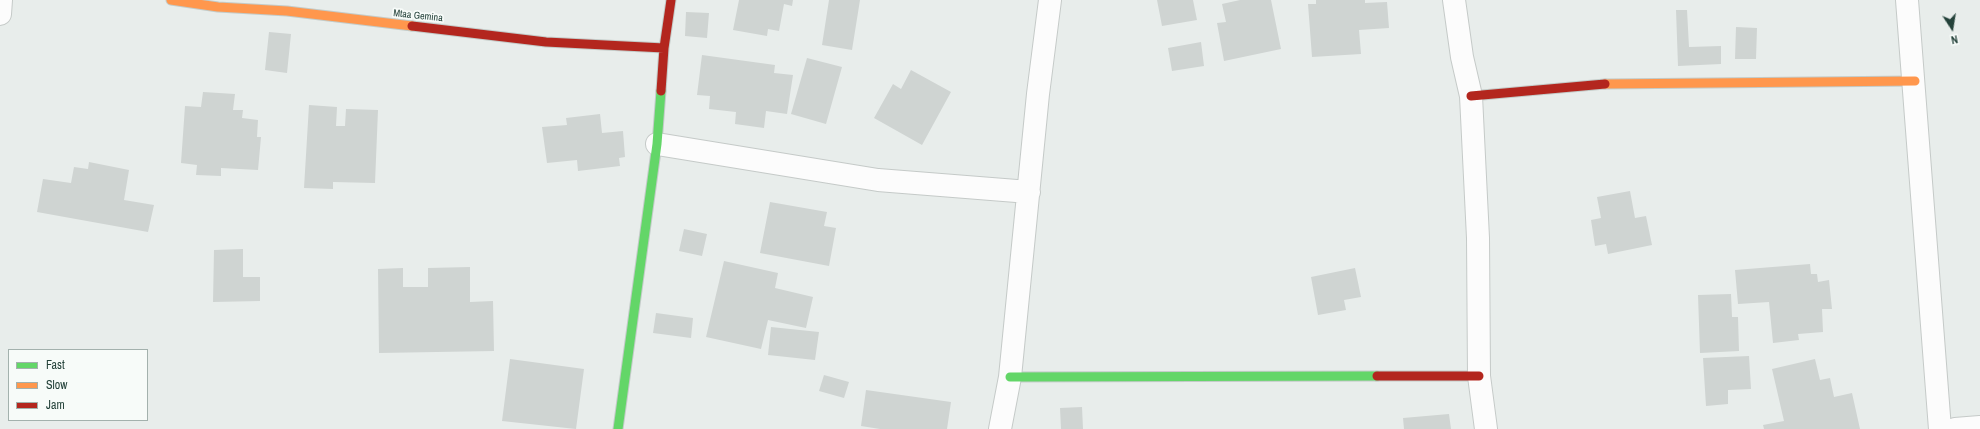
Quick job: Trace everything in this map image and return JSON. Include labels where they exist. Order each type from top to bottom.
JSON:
[{"type":"street","points":[[0,14],[1,0]]},
{"type":"street","name":"Mtaa Gemina","points":[[171,0],[218,7],[287,11],[546,42],[664,48]]},
{"type":"street","points":[[618,429],[657,144],[664,48],[671,0]]},
{"type":"street","points":[[1000,429],[1010,377],[1038,94],[1050,0]]},
{"type":"street","points":[[1454,0],[1462,57],[1471,96],[1478,238],[1479,376],[1486,429]]},
{"type":"street","points":[[1907,0],[1915,81],[1940,429]]},
{"type":"street","points":[[1471,96],[1621,83],[1915,81]]},
{"type":"street","points":[[657,144],[878,180],[1029,192]]},
{"type":"street","points":[[1010,377],[1479,376]]},
{"type":"street","points":[[1955,429],[1980,427]]},
{"type":"building","points":[[739,0],[793,0],[792,6],[784,4],[779,31],[768,29],[767,36],[733,30]]},
{"type":"building","points":[[829,0],[860,0],[852,50],[822,45]]},
{"type":"building","points":[[1157,0],[1193,0],[1197,20],[1162,26]]},
{"type":"building","points":[[1240,0],[1271,0],[1281,49],[1224,61],[1217,23],[1226,22],[1222,4]]},
{"type":"building","points":[[1316,0],[1365,0],[1365,3],[1387,2],[1389,28],[1359,30],[1361,54],[1312,57],[1308,4],[1316,4]]},
{"type":"building","points":[[1676,10],[1687,10],[1689,47],[1721,46],[1721,64],[1678,66]]},
{"type":"building","points":[[686,12],[709,13],[707,38],[685,36]]},
{"type":"building","points":[[1736,27],[1757,28],[1756,59],[1735,59]]},
{"type":"building","points":[[269,32],[291,34],[287,73],[265,70]]},
{"type":"building","points":[[1201,42],[1204,66],[1172,71],[1168,48]]},
{"type":"building","points":[[702,55],[775,65],[774,73],[793,75],[787,114],[766,111],[764,128],[735,124],[736,112],[709,109],[710,96],[697,95]]},
{"type":"building","points":[[807,58],[842,67],[826,124],[791,114]]},
{"type":"building","points":[[911,70],[951,92],[922,145],[874,118],[893,84],[901,89]]},
{"type":"building","points":[[203,92],[235,94],[233,110],[243,110],[242,118],[258,120],[257,137],[261,137],[258,170],[221,168],[221,176],[196,175],[197,165],[181,163],[185,106],[201,107]]},
{"type":"building","points":[[309,105],[337,107],[336,126],[345,126],[346,109],[378,110],[375,183],[333,182],[333,189],[304,188]]},
{"type":"building","points":[[600,114],[602,133],[623,131],[625,157],[619,158],[620,166],[578,171],[577,160],[547,163],[542,127],[567,125],[566,118]]},
{"type":"building","points":[[89,162],[129,170],[124,200],[154,205],[148,232],[37,212],[43,179],[71,183],[74,167],[88,169]]},
{"type":"building","points":[[1630,191],[1635,218],[1646,216],[1652,245],[1608,254],[1606,244],[1595,246],[1591,220],[1601,218],[1597,197]]},
{"type":"building","points":[[770,202],[827,212],[824,226],[836,228],[829,266],[760,253]]},
{"type":"building","points":[[684,229],[707,234],[702,256],[679,251]]},
{"type":"building","points":[[243,249],[243,277],[260,277],[260,301],[213,302],[214,250]]},
{"type":"building","points":[[724,261],[778,273],[775,288],[813,297],[806,328],[768,320],[761,349],[706,337]]},
{"type":"building","points":[[1810,264],[1811,274],[1817,274],[1818,282],[1829,280],[1832,309],[1822,309],[1823,332],[1798,334],[1799,340],[1773,343],[1769,302],[1738,304],[1735,270]]},
{"type":"building","points":[[470,267],[470,302],[493,301],[494,351],[379,353],[378,269],[403,268],[403,287],[428,287],[428,268]]},
{"type":"building","points":[[1355,268],[1361,297],[1344,300],[1346,310],[1318,315],[1311,277]]},
{"type":"building","points":[[1731,294],[1732,317],[1738,317],[1739,351],[1700,353],[1698,295]]},
{"type":"building","points":[[656,313],[693,318],[691,338],[653,333]]},
{"type":"building","points":[[771,327],[819,332],[815,360],[768,355]]},
{"type":"building","points":[[1749,356],[1751,389],[1728,390],[1728,404],[1706,406],[1703,358]]},
{"type":"building","points":[[510,359],[584,369],[576,429],[502,421]]},
{"type":"building","points":[[1815,359],[1820,380],[1830,378],[1834,397],[1852,393],[1860,429],[1764,429],[1763,425],[1784,421],[1772,369]]},
{"type":"building","points":[[824,375],[849,382],[844,398],[819,391]]},
{"type":"building","points":[[866,390],[951,402],[947,429],[880,429],[861,426]]},
{"type":"building","points":[[1082,407],[1083,429],[1061,429],[1060,408]]},
{"type":"building","points":[[1449,414],[1451,429],[1404,429],[1403,418]]},
{"type":"traffic: fast","points":[[618,429],[657,144],[661,91]]},
{"type":"traffic: fast","points":[[1010,377],[1377,376]]},
{"type":"traffic: slow","points":[[171,0],[218,7],[287,11],[412,26]]},
{"type":"traffic: slow","points":[[1605,84],[1915,81]]},
{"type":"traffic: jam","points":[[661,91],[664,48],[671,0]]},
{"type":"traffic: jam","points":[[412,26],[546,42],[664,48]]},
{"type":"traffic: jam","points":[[1471,96],[1605,84]]},
{"type":"traffic: jam","points":[[1377,376],[1479,376]]}]
